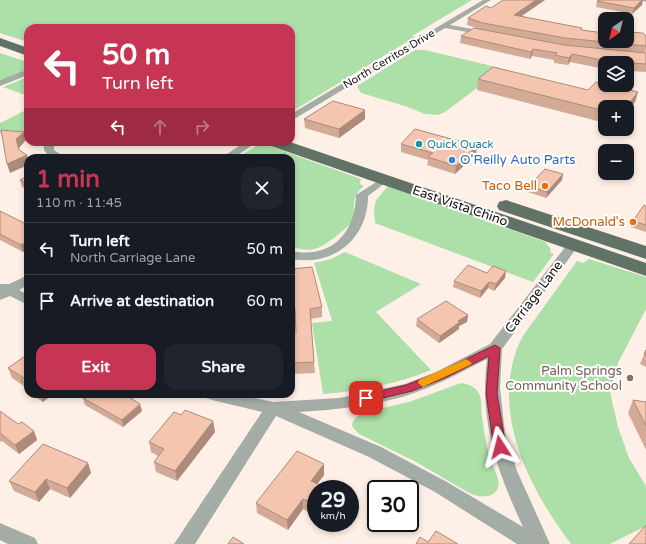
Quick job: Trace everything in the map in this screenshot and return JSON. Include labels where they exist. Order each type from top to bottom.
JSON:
[{"type":"main road","points":[[0,42],[24,51]]},
{"type":"main road","name":"East Vista Chino","points":[[295,136],[646,253]]},
{"type":"main road","name":"East Vista Chino","points":[[286,146],[646,270]]},
{"type":"street","name":"North Cerritos Drive","points":[[295,116],[412,44],[488,0]]},
{"type":"street","points":[[445,26],[495,35]]},
{"type":"street","points":[[0,83],[24,74]]},
{"type":"street","points":[[232,154],[246,146]]},
{"type":"street","points":[[295,254],[314,256],[332,250],[354,232],[362,213],[362,195],[384,180]]},
{"type":"street","name":"Carriage Lane","points":[[495,348],[573,245]]},
{"type":"street","points":[[3,290],[24,280]]},
{"type":"street","points":[[3,290],[24,299]]},
{"type":"street","points":[[273,408],[339,404],[408,389],[441,376],[495,348]]},
{"type":"street","points":[[495,348],[492,394],[500,447],[520,501],[540,544]]},
{"type":"street","points":[[229,398],[273,408],[375,452],[440,487],[534,544]]},
{"type":"street","points":[[184,544],[273,408]]},
{"type":"street","points":[[0,531],[28,544]]},
{"type":"green space","points":[[0,0],[472,0],[412,36],[415,37],[295,110],[295,24],[24,24],[24,41],[0,33]]},
{"type":"green space","points":[[415,50],[425,50],[500,68],[501,70],[445,112],[438,115],[425,114],[405,106],[361,93],[357,86]]},
{"type":"green space","points":[[0,53],[24,61],[24,71],[0,80]]},
{"type":"green space","points":[[24,79],[24,95],[3,87]]},
{"type":"green space","points":[[24,111],[24,136],[0,133],[0,123]]},
{"type":"green space","points":[[256,146],[269,146],[292,154],[243,154]]},
{"type":"green space","points":[[295,155],[361,179],[360,184],[364,186],[356,194],[352,220],[346,228],[322,246],[311,250],[295,248]]},
{"type":"green space","points":[[388,186],[545,242],[551,249],[550,252],[554,254],[533,282],[375,223],[374,210],[376,200]]},
{"type":"green space","points":[[345,252],[421,284],[376,312],[431,370],[378,386],[323,394],[312,323],[332,321],[314,263],[331,259]]},
{"type":"green space","points":[[589,259],[646,277],[646,309],[618,363],[610,392],[618,427],[629,458],[646,486],[646,526],[610,544],[571,544],[556,523],[530,478],[520,453],[513,428],[509,402],[510,377],[520,341],[577,261],[583,263]]},
{"type":"green space","points":[[461,383],[475,388],[481,398],[482,417],[487,448],[499,485],[496,492],[490,496],[478,496],[471,494],[416,462],[359,434],[352,426],[353,421],[361,413],[409,402]]},
{"type":"building","points":[[503,0],[536,0],[514,15],[582,28],[581,30],[598,32],[598,41],[565,38],[483,23],[468,18],[486,6],[491,8]]},
{"type":"building","points":[[642,0],[634,8],[597,1]]},
{"type":"building","points":[[474,28],[564,45],[646,53],[646,64],[634,63],[634,56],[598,56],[598,59],[572,54],[569,58],[555,55],[557,53],[533,49],[531,52],[461,36]]},
{"type":"building","points":[[634,32],[643,33],[646,36],[646,46],[634,45]]},
{"type":"building","points":[[493,67],[588,90],[596,82],[598,82],[598,92],[638,92],[632,100],[598,100],[598,109],[478,79]]},
{"type":"building","points":[[333,101],[365,110],[339,129],[304,119]]},
{"type":"building","points":[[415,129],[477,146],[456,166],[428,157],[433,153],[401,144]]},
{"type":"building","points":[[1,130],[24,132],[16,139],[19,150],[25,154],[24,154],[24,156],[7,164]]},
{"type":"building","points":[[545,169],[563,174],[547,192],[529,186]]},
{"type":"building","points":[[644,205],[646,206],[646,225],[633,221]]},
{"type":"building","points":[[0,211],[24,223],[24,243],[21,245],[0,234]]},
{"type":"building","points":[[468,265],[487,273],[493,266],[506,271],[496,284],[489,282],[481,291],[454,281]]},
{"type":"building","points":[[312,267],[322,307],[310,309],[314,362],[295,363],[295,269]]},
{"type":"building","points":[[446,301],[468,315],[440,336],[417,319]]},
{"type":"building","points":[[24,357],[24,378],[8,368]]},
{"type":"building","points":[[83,398],[130,398],[140,404],[122,420]]},
{"type":"building","points":[[633,400],[646,402],[646,426]]},
{"type":"building","points":[[185,410],[213,421],[175,471],[154,462],[164,449],[149,442],[174,412],[181,415]]},
{"type":"building","points":[[0,411],[18,424],[22,422],[34,431],[15,445],[0,433]]},
{"type":"building","points":[[43,444],[88,463],[67,488],[46,479],[35,492],[9,481]]},
{"type":"building","points":[[297,451],[324,464],[312,480],[307,480],[307,501],[303,499],[287,520],[256,503]]},
{"type":"building","points":[[646,525],[646,544],[629,544]]},
{"type":"building","points":[[436,531],[458,544],[416,544],[420,537],[428,542]]},
{"type":"building","points":[[233,537],[244,544],[228,544]]},
{"type":"slow traffic","points":[[423,383],[441,376],[466,363]]},
{"type":"place","name":"Quick Quack","points":[[419,144]]},
{"type":"place","name":"O'Reilly Auto Parts","points":[[452,160]]},
{"type":"place","name":"Taco Bell","points":[[545,186]]},
{"type":"place","name":"McDonald's","points":[[633,222]]},
{"type":"place","name":"Palm Springs Community School","points":[[630,378]]},
{"type":"route","points":[[366,398],[408,389],[441,376],[495,348],[492,394],[500,447]]}]
